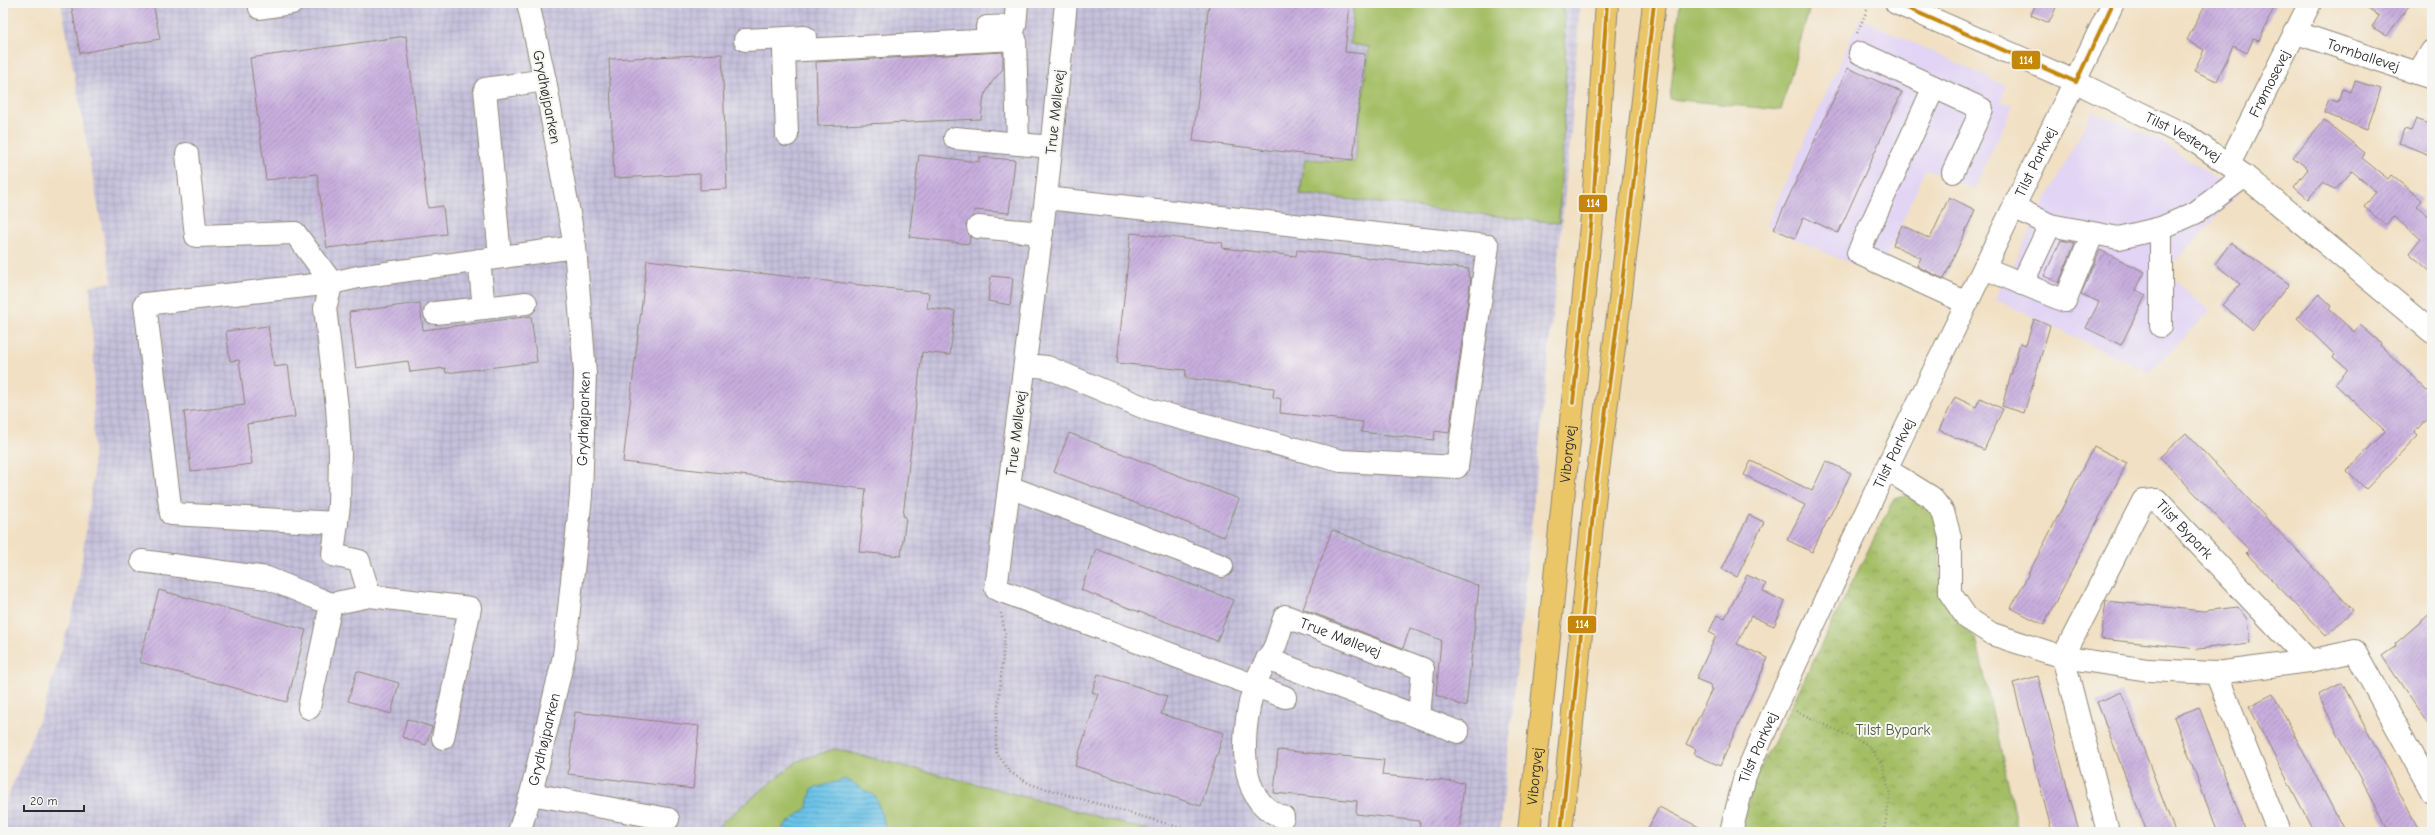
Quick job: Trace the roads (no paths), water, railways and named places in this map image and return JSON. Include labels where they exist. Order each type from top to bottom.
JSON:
[{"type":"main road","name":"Viborgvej","points":[[1529,832],[1592,206],[1607,3]]},
{"type":"main road","name":"Viborgvej","points":[[1561,832],[1595,494],[1620,301],[1654,3]]},
{"type":"street","points":[[260,8],[292,3]]},
{"type":"street","name":"Grydhøjparken","points":[[519,832],[531,794],[564,656],[581,496],[585,373],[575,247],[545,80],[528,3]]},
{"type":"street","points":[[745,40],[1015,26],[1017,3]]},
{"type":"street","name":"True Møllevej","points":[[1066,3],[1042,233],[996,589],[1254,686]]},
{"type":"street","name":"Tilst Vestervej","points":[[1896,3],[2076,82],[2187,136],[2237,170],[2432,332]]},
{"type":"street","name":"Tilst Parkvej","points":[[1731,832],[1745,776],[1777,704],[1886,469],[2076,82],[2113,3]]},
{"type":"street","name":"Frømosevej","points":[[2237,170],[2294,32],[2310,3]]},
{"type":"street","name":"Tornballevej","points":[[2294,32],[2425,75]]},
{"type":"street","points":[[787,135],[784,51],[1015,39],[1018,144]]},
{"type":"street","points":[[2425,75],[2432,51]]},
{"type":"street","points":[[1860,53],[1982,109],[1953,172]]},
{"type":"street","points":[[484,308],[489,258],[484,89],[545,80]]},
{"type":"street","points":[[1934,87],[1858,253],[1967,303]]},
{"type":"street","points":[[954,138],[1051,147]]},
{"type":"street","points":[[187,154],[196,236],[295,233],[332,283]]},
{"type":"street","points":[[2014,207],[2050,225],[2092,235],[2119,238],[2161,228],[2195,213],[2237,170]]},
{"type":"street","points":[[1025,365],[1047,367],[1150,410],[1341,461],[1457,467],[1488,246],[1046,198]]},
{"type":"street","points":[[2022,284],[2050,225]]},
{"type":"street","points":[[978,227],[1042,233]]},
{"type":"street","points":[[2161,228],[2161,326]]},
{"type":"street","points":[[1984,268],[2065,301],[2092,235]]},
{"type":"street","points":[[337,523],[171,514],[145,304],[332,283],[358,277],[575,247]]},
{"type":"street","points":[[332,283],[325,308],[337,407],[340,452],[337,523],[333,555],[359,560],[370,596]]},
{"type":"street","points":[[435,313],[526,303]]},
{"type":"street","points":[[1886,469],[1931,497],[1942,512],[1950,537],[1950,593],[1966,618],[1992,634],[2063,657],[2148,670],[2216,673],[2309,661],[2355,651],[2432,792]]},
{"type":"street","points":[[1009,487],[1222,566]]},
{"type":"street","name":"Tilst Bypark","points":[[2063,657],[2143,501],[2157,500],[2309,661]]},
{"type":"street","points":[[142,561],[267,578],[331,604],[370,596],[470,608],[443,738]]},
{"type":"street","points":[[309,708],[331,604]]},
{"type":"street","name":"True Møllevej","points":[[1283,817],[1273,814],[1264,807],[1250,784],[1245,746],[1254,686],[1268,659],[1285,616],[1423,669],[1419,717]]},
{"type":"street","points":[[2063,657],[2108,832]]},
{"type":"street","points":[[1268,659],[1458,732]]},
{"type":"street","points":[[2216,673],[2279,832]]},
{"type":"street","points":[[1254,686],[1285,697]]},
{"type":"street","points":[[531,794],[668,819]]},
{"type":"water","points":[[846,779],[876,797],[887,832],[781,832],[785,825],[807,808],[812,789]]}]
